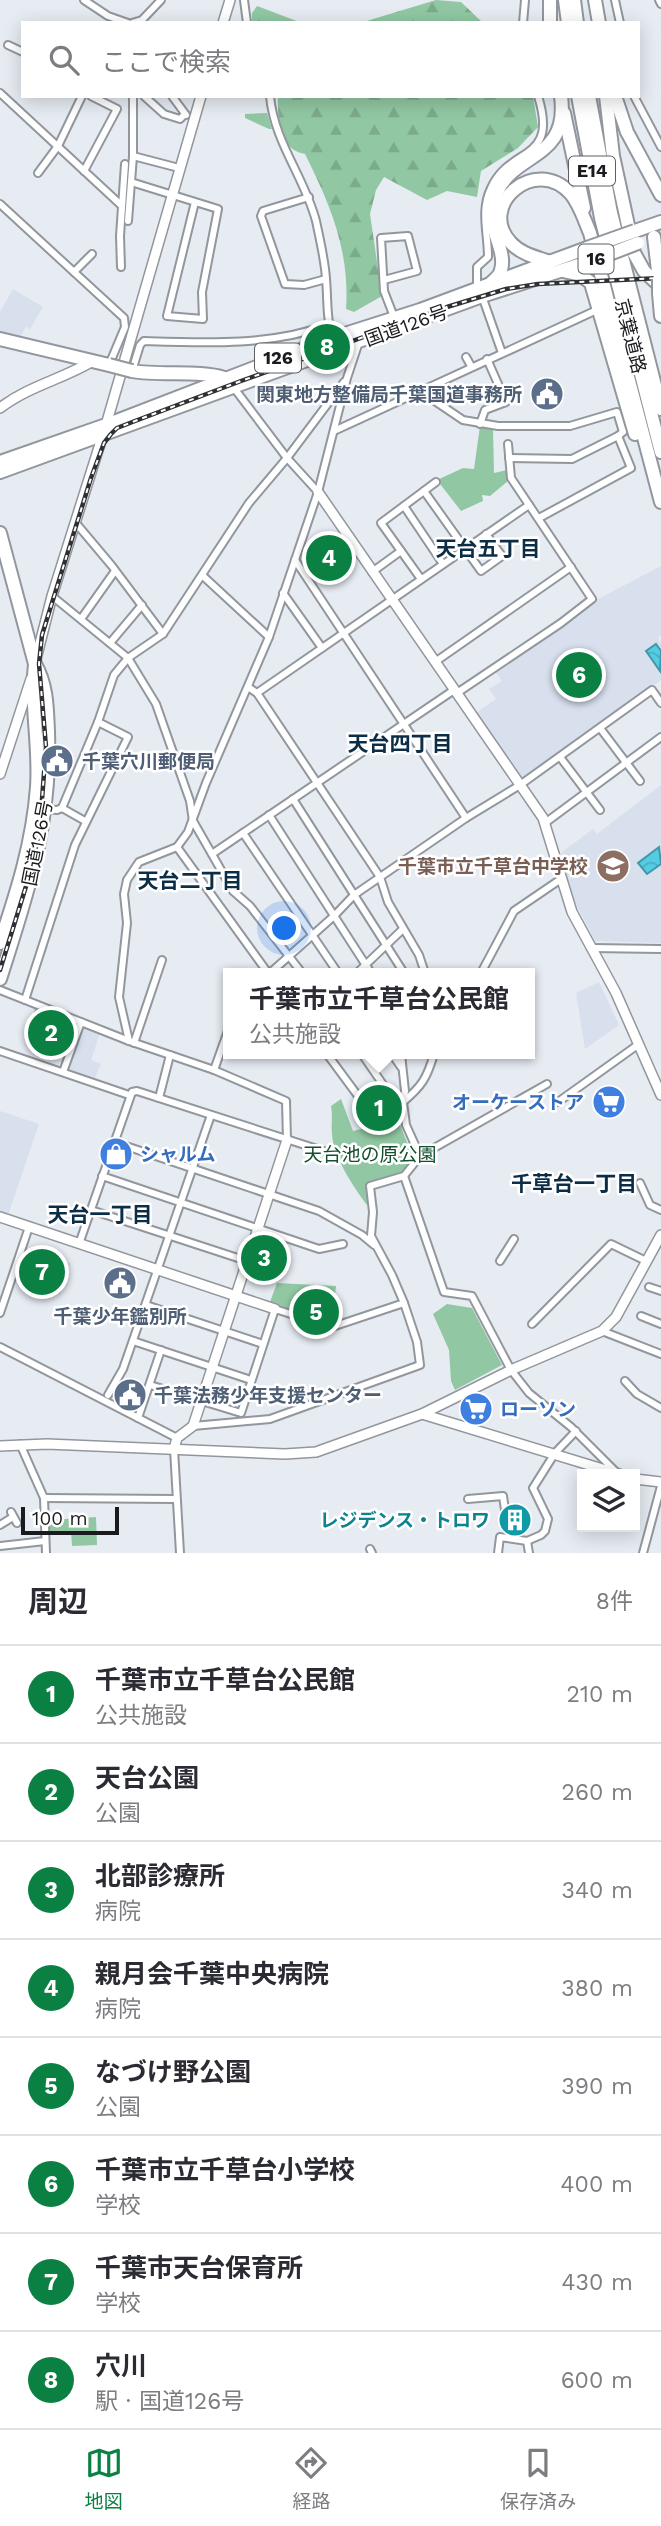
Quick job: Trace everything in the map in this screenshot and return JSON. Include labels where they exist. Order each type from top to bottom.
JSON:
[{"type":"highway","points":[[550,0],[550,21]]},
{"type":"highway","points":[[565,0],[568,21]]},
{"type":"highway","points":[[575,0],[577,21]]},
{"type":"highway","points":[[595,0],[599,21]]},
{"type":"highway","name":"京葉道路","points":[[579,98],[604,227],[661,452]]},
{"type":"highway","name":"京葉道路","points":[[589,98],[611,213],[661,410]]},
{"type":"highway","points":[[606,98],[613,156],[634,253],[644,271],[660,278]]},
{"type":"highway","points":[[616,98],[627,132],[661,195]]},
{"type":"highway","points":[[483,290],[501,272],[492,213],[496,192],[511,174],[550,145],[561,118],[561,99]]},
{"type":"highway","points":[[561,99],[590,233]]},
{"type":"highway","name":"16","points":[[661,222],[637,234],[587,248],[550,262],[518,249],[503,230],[502,207],[505,199],[516,187],[537,180],[551,181],[562,186],[577,203],[590,233],[657,488],[661,502]]},
{"type":"highway","name":"国道126号","points":[[0,472],[229,383],[332,338],[483,290],[556,273],[591,261],[637,234],[659,234]]},
{"type":"highway","points":[[659,234],[661,316]]},
{"type":"highway","points":[[499,251],[507,262],[521,272],[581,275],[591,283],[649,480],[657,488]]},
{"type":"highway","name":"国道126号","points":[[0,339],[132,371],[204,375],[229,383],[359,342],[550,262]]},
{"type":"highway","name":"国道126号","points":[[0,462],[104,430]]},
{"type":"highway","name":"国道126号","points":[[0,533],[35,664],[43,679],[49,770],[35,868],[0,979]]},
{"type":"highway","name":"国道126号","points":[[0,943],[25,864],[34,812],[38,768],[33,685],[35,664]]},
{"type":"street","points":[[84,0],[108,16],[124,21]]},
{"type":"street","points":[[144,21],[161,0]]},
{"type":"street","points":[[224,21],[230,0]]},
{"type":"street","points":[[244,0],[247,21]]},
{"type":"street","points":[[523,21],[525,0]]},
{"type":"street","points":[[615,0],[620,21]]},
{"type":"street","points":[[8,45],[21,51]]},
{"type":"street","points":[[0,93],[121,205]]},
{"type":"street","points":[[38,173],[58,146],[81,98]]},
{"type":"street","points":[[85,171],[117,109],[95,98]]},
{"type":"street","points":[[128,221],[134,156],[133,98]]},
{"type":"street","points":[[146,98],[164,114],[180,119],[189,117]]},
{"type":"street","points":[[174,98],[189,117]]},
{"type":"street","points":[[0,774],[173,195],[189,117],[200,98]]},
{"type":"street","points":[[270,98],[276,126],[309,197],[326,279],[328,325],[332,338]]},
{"type":"street","points":[[502,353],[477,267],[488,257],[484,214],[486,200],[496,178],[531,151],[541,138],[544,116],[539,98]]},
{"type":"street","points":[[635,98],[661,147]]},
{"type":"street","points":[[134,156],[180,169]]},
{"type":"street","points":[[121,267],[121,205],[125,164]]},
{"type":"street","points":[[131,182],[218,209],[202,292],[203,319],[167,316],[195,202]]},
{"type":"street","points":[[309,197],[263,211],[261,216],[285,284],[304,285],[326,279]]},
{"type":"street","points":[[0,204],[124,318],[125,327],[109,365]]},
{"type":"street","points":[[384,280],[417,271],[408,236],[381,238],[384,291],[394,317]]},
{"type":"street","points":[[74,272],[92,254]]},
{"type":"street","points":[[334,431],[599,309]]},
{"type":"street","points":[[132,371],[140,345],[144,341],[216,344],[305,333],[328,325]]},
{"type":"street","points":[[132,1042],[119,997],[127,923],[125,887],[139,862],[177,847],[193,821],[206,783],[269,637],[318,492],[359,342]]},
{"type":"street","points":[[466,357],[471,366]]},
{"type":"street","points":[[480,424],[485,410],[506,402],[487,359]]},
{"type":"street","points":[[0,408],[24,391],[70,374],[91,362]]},
{"type":"street","points":[[45,809],[62,808],[98,722],[110,682],[128,658],[163,634],[249,503],[287,458],[347,378]]},
{"type":"street","points":[[229,383],[287,458],[318,492],[544,822],[572,912],[639,1044],[661,1095]]},
{"type":"street","points":[[420,391],[463,420],[498,426],[570,426],[617,412],[623,432],[572,459],[509,458]]},
{"type":"street","points":[[538,518],[631,468],[618,436]]},
{"type":"street","points":[[212,853],[561,623],[593,599],[510,478],[508,444]]},
{"type":"street","points":[[421,579],[381,523],[436,482]]},
{"type":"street","points":[[424,491],[481,571],[502,556],[486,534]]},
{"type":"street","points":[[257,693],[529,505]]},
{"type":"street","points":[[404,506],[443,564]]},
{"type":"street","points":[[75,522],[163,634]]},
{"type":"street","points":[[372,572],[401,551]]},
{"type":"street","points":[[295,560],[466,818]]},
{"type":"street","points":[[435,662],[571,568]]},
{"type":"street","points":[[81,619],[115,571]]},
{"type":"street","points":[[203,576],[269,637]]},
{"type":"street","points":[[284,593],[322,648]]},
{"type":"street","points":[[52,596],[128,658],[156,704],[190,801],[193,821],[233,891],[250,906],[298,968]]},
{"type":"street","points":[[110,643],[142,605]]},
{"type":"street","points":[[248,687],[257,693],[380,877],[388,902],[419,955],[423,968]]},
{"type":"street","points":[[275,968],[354,895],[380,877],[520,785],[652,690],[661,702]]},
{"type":"street","points":[[25,1000],[75,845],[128,737],[98,722]]},
{"type":"street","points":[[600,728],[640,781]]},
{"type":"street","points":[[544,822],[661,737]]},
{"type":"street","points":[[560,757],[600,810]]},
{"type":"street","points":[[293,799],[401,968]]},
{"type":"street","points":[[62,808],[85,821]]},
{"type":"street","points":[[269,815],[367,968]]},
{"type":"street","points":[[243,833],[335,968]]},
{"type":"street","points":[[177,847],[265,968]]},
{"type":"street","points":[[484,968],[514,911],[561,879]]},
{"type":"street","points":[[362,968],[404,929]]},
{"type":"street","points":[[591,948],[661,949]]},
{"type":"street","points":[[132,1042],[162,960]]},
{"type":"street","points":[[0,990],[132,1042],[214,1070],[286,1101],[286,1140],[193,1426]]},
{"type":"street","points":[[63,1072],[81,1022]]},
{"type":"street","points":[[558,1102],[639,1044]]},
{"type":"street","points":[[214,1070],[223,1045]]},
{"type":"street","points":[[0,1051],[130,1095]]},
{"type":"street","points":[[159,1098],[170,1055]]},
{"type":"street","points":[[331,1059],[361,1100],[384,1086]]},
{"type":"street","points":[[365,1059],[384,1086],[403,1102]]},
{"type":"street","points":[[396,1059],[402,1068]]},
{"type":"street","points":[[401,1059],[406,1125],[420,1156]]},
{"type":"street","points":[[403,1102],[421,1086],[433,1059]]},
{"type":"street","points":[[180,1553],[175,1499],[174,1449],[177,1438],[193,1426],[270,1419],[420,1365],[417,1342],[404,1303],[392,1275],[374,1245],[370,1231],[373,1212],[370,1186],[404,1176],[420,1156],[547,1084]]},
{"type":"street","points":[[79,1244],[130,1095],[137,1091],[336,1155]]},
{"type":"street","points":[[108,1395],[123,1369],[211,1115]]},
{"type":"street","points":[[114,1142],[320,1211],[374,1245]]},
{"type":"street","points":[[102,1176],[319,1249],[343,1244]]},
{"type":"street","points":[[404,1176],[444,1292],[472,1296],[511,1370],[529,1393],[576,1431],[613,1469]]},
{"type":"street","points":[[639,1183],[650,1205],[661,1210]]},
{"type":"street","points":[[91,1210],[247,1261]]},
{"type":"street","points":[[0,1217],[332,1327],[404,1303]]},
{"type":"street","points":[[0,1313],[29,1227]]},
{"type":"street","points":[[0,1446],[20,1444],[285,1454],[316,1452],[422,1414],[511,1370],[602,1331],[616,1317],[661,1235]]},
{"type":"street","points":[[500,1261],[514,1239]]},
{"type":"street","points":[[532,1324],[611,1244],[646,1261]]},
{"type":"street","points":[[0,1282],[9,1285]]},
{"type":"street","points":[[649,1287],[661,1291]]},
{"type":"street","points":[[146,1305],[263,1344]]},
{"type":"street","points":[[150,1384],[241,1413],[275,1309]]},
{"type":"street","points":[[641,1316],[661,1324]]},
{"type":"street","points":[[602,1331],[661,1354]]},
{"type":"street","points":[[133,1341],[251,1380]]},
{"type":"street","points":[[0,1347],[177,1438]]},
{"type":"street","points":[[138,1418],[161,1350]]},
{"type":"street","points":[[625,1381],[637,1394],[661,1409]]},
{"type":"street","points":[[422,1414],[602,1469]]},
{"type":"street","points":[[498,1553],[500,1537],[527,1541],[541,1535],[548,1524],[533,1489],[555,1454],[576,1431]]},
{"type":"street","points":[[20,1444],[44,1499],[46,1553]]},
{"type":"street","points":[[640,1480],[661,1484],[643,1553]]},
{"type":"street","points":[[468,1499],[503,1496],[509,1537]]},
{"type":"street","points":[[44,1499],[175,1499]]},
{"type":"street","points":[[0,1525],[14,1517]]},
{"type":"street","points":[[0,1546],[45,1541]]},
{"type":"street","points":[[527,1541],[529,1553]]},
{"type":"shaded area","points":[[13,289],[43,307],[30,329],[26,327],[19,339],[0,335],[0,312]]},
{"type":"shaded area","points":[[661,566],[661,635],[658,638],[661,643],[661,680],[522,779],[476,713],[496,699],[489,689],[502,681],[494,670],[596,600]]},
{"type":"shaded area","name":"千葉市立千草台中学校","points":[[661,785],[661,943],[595,941],[570,892],[562,852],[593,829],[597,834]]},
{"type":"shaded area","points":[[599,982],[619,1025],[585,1049],[576,993]]},
{"type":"shaded area","points":[[84,1027],[100,1033],[91,1060],[101,1064],[95,1078],[68,1069]]},
{"type":"shaded area","points":[[0,1111],[39,1124],[7,1218],[0,1215]]},
{"type":"shaded area","points":[[25,1248],[71,1263],[60,1295],[14,1280]]},
{"type":"green space","points":[[436,0],[461,2],[481,21],[367,21]]},
{"type":"green space","points":[[257,6],[297,21],[252,21],[252,13]]},
{"type":"green space","points":[[278,98],[533,98],[538,127],[518,148],[481,171],[477,197],[447,191],[427,200],[384,177],[376,190],[370,214],[382,296],[354,312],[346,309],[345,267],[336,228],[323,191],[305,154],[294,150],[285,140],[279,117]]},
{"type":"green space","points":[[267,113],[272,129],[245,118],[245,114]]},
{"type":"green space","points":[[480,426],[493,428],[494,473],[507,470],[508,481],[490,496],[482,495],[483,501],[461,511],[437,480],[463,468],[474,469]]},
{"type":"green space","points":[[35,1009],[77,1024],[67,1052],[25,1040]]},
{"type":"green space","name":"天台池の原公園","points":[[341,1099],[353,1131],[398,1120],[413,1157],[404,1171],[368,1183],[367,1205],[345,1171],[333,1143],[331,1106]]},
{"type":"green space","points":[[277,1283],[336,1286],[332,1323],[270,1302]]},
{"type":"green space","points":[[447,1304],[472,1308],[502,1365],[455,1390],[451,1381],[449,1350],[433,1314]]},
{"type":"green space","points":[[96,1517],[97,1545],[72,1546],[71,1531],[49,1532],[48,1520]]},
{"type":"water","points":[[656,644],[661,651],[660,671],[646,651]]},
{"type":"water","points":[[659,847],[661,864],[647,874],[638,863]]},
{"type":"railway","points":[[0,970],[32,867],[40,826],[46,747],[39,664],[42,635],[91,478],[104,443],[111,434],[117,428],[241,381],[447,307],[506,289],[538,284],[661,278]]},
{"type":"place","name":"穴川","points":[[327,347]]},
{"type":"place","name":"関東地方整備局千葉国道事務所","points":[[547,394]]},
{"type":"place","name":"親月会千葉中央病院","points":[[329,558]]},
{"type":"place","name":"千葉市立千草台小学校","points":[[579,675]]},
{"type":"place","name":"千葉穴川郵便局","points":[[57,761]]},
{"type":"place","name":"千葉市立千草台中学校","points":[[613,866]]},
{"type":"place","name":"天台公園","points":[[51,1033]]},
{"type":"place","name":"オーケーストア","points":[[609,1102]]},
{"type":"place","name":"千葉市立千草台公民館","points":[[379,1108]]},
{"type":"place","name":"シャルム","points":[[116,1154]]},
{"type":"place","name":"北部診療所","points":[[264,1258]]},
{"type":"place","name":"千葉市天台保育所","points":[[42,1272]]},
{"type":"place","name":"千葉少年鑑別所","points":[[120,1283]]},
{"type":"place","name":"なづけ野公園","points":[[316,1312]]},
{"type":"place","name":"千葉法務少年支援センター","points":[[130,1395]]},
{"type":"place","name":"ローソン","points":[[476,1409]]},
{"type":"place","name":"レジデンス・トロワ","points":[[515,1520]]},
{"type":"district","name":"天台五丁目","points":[[488,549]]},
{"type":"district","name":"天台四丁目","points":[[400,744]]},
{"type":"district","name":"天台二丁目","points":[[190,881]]},
{"type":"district","name":"千草台一丁目","points":[[574,1184]]},
{"type":"district","name":"天台一丁目","points":[[100,1215]]}]
